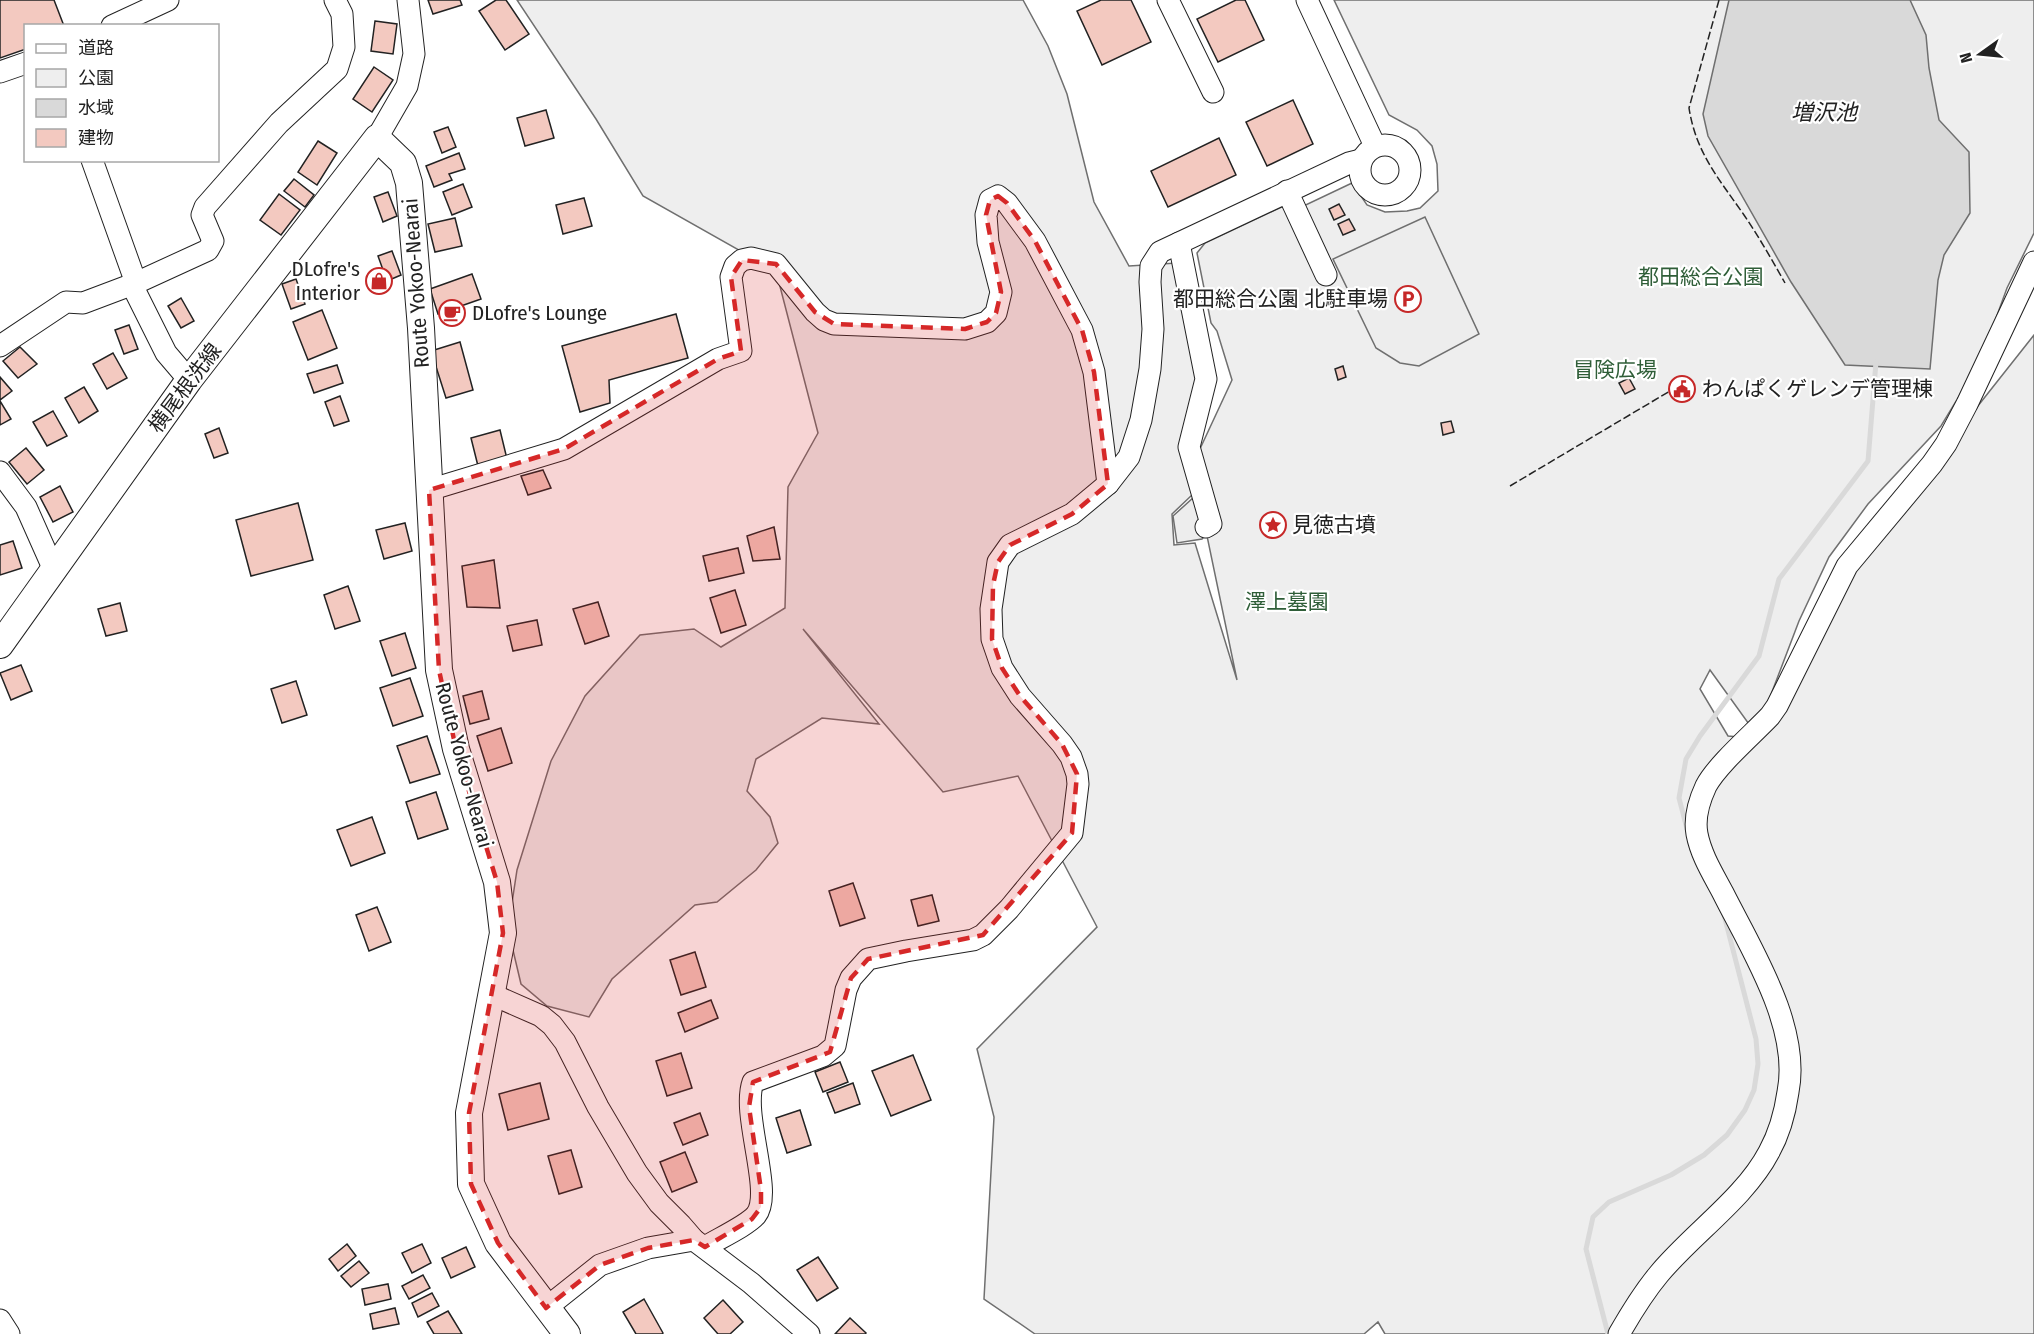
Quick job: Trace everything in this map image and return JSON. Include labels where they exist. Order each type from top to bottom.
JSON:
[{"type":"main road","name":"横尾根洗線","points":[[0,645],[189,380],[377,138]]},
{"type":"main road","name":"Route Yokoo-Nearai","points":[[377,138],[403,163],[409,183],[421,328],[439,670],[456,749],[497,882],[503,933],[469,1113],[471,1184],[498,1243],[567,1334]]},
{"type":"street","points":[[115,24],[168,0]]},
{"type":"street","points":[[0,346],[66,303],[83,303],[136,283],[208,250],[213,241],[202,215],[205,207],[279,123],[337,69],[344,47],[342,14],[335,0]]},
{"type":"street","points":[[377,138],[407,86],[412,64],[414,54],[408,0]]},
{"type":"street","points":[[1168,0],[1213,93]]},
{"type":"street","points":[[546,1308],[600,1265],[648,1248],[699,1244],[752,1219],[761,1207],[761,1190],[749,1107],[749,1093],[753,1082],[830,1052],[835,1046],[846,990],[851,978],[868,959],[973,940],[983,935],[1037,877],[1072,833],[1076,808],[1077,774],[1071,757],[1020,696],[1002,668],[992,639],[991,609],[998,562],[1010,545],[1072,514],[1108,484],[1129,457],[1141,420],[1150,369],[1151,266],[1160,252],[1368,153],[1306,0]]},
{"type":"street","points":[[0,72],[24,64]]},
{"type":"street","points":[[93,162],[136,283],[135,291],[166,353],[189,380]]},
{"type":"street","points":[[1287,191],[1328,270]]},
{"type":"street","points":[[429,490],[564,449],[718,359],[741,351],[731,277],[735,266],[742,260],[751,258],[776,264],[814,312],[834,324],[965,328],[987,322],[996,313],[1002,292],[988,242],[986,215],[990,201],[998,196],[1007,203],[1035,241],[1082,330],[1094,372],[1108,484]]},
{"type":"street","points":[[1179,243],[1206,379],[1189,447],[1211,524],[1206,527]]},
{"type":"street","points":[[1619,1334],[1660,1273],[1733,1198],[1761,1165],[1781,1124],[1789,1089],[1789,1054],[1786,1036],[1774,1001],[1697,836],[1697,815],[1703,795],[1714,775],[1777,706],[1847,566],[1939,454],[1967,404],[2034,262]]},
{"type":"street","points":[[0,472],[26,507],[54,570]]},
{"type":"street","points":[[491,994],[541,1016],[552,1025],[565,1042],[598,1107],[637,1173],[659,1203],[699,1244],[751,1283],[809,1334]]},
{"type":"street","points":[[0,1320],[9,1334]]},
{"type":"highlighted area","points":[[998,196],[1007,203],[1035,241],[1082,330],[1094,372],[1108,484],[1072,514],[1010,545],[998,562],[993,585],[992,639],[1002,668],[1020,696],[1062,744],[1077,774],[1072,833],[983,935],[868,959],[851,978],[830,1052],[753,1082],[749,1107],[761,1190],[761,1207],[752,1219],[705,1247],[694,1240],[648,1248],[600,1265],[546,1308],[498,1243],[471,1184],[469,1113],[503,933],[497,882],[456,749],[439,670],[429,490],[564,449],[718,359],[741,351],[731,277],[742,260],[776,264],[815,312],[834,324],[965,329],[987,322],[996,313],[1001,292],[986,215],[990,200]]},
{"type":"green space","points":[[517,0],[1023,0],[1048,46],[1067,94],[1094,202],[1129,266],[1177,263],[1199,377],[1192,495],[1172,514],[1174,545],[1195,543],[1237,680],[1207,536],[1221,528],[1199,451],[1232,380],[1217,331],[1211,323],[1197,253],[1205,243],[1288,204],[1291,212],[1352,183],[1367,205],[1385,212],[1420,208],[1438,191],[1437,164],[1432,146],[1417,130],[1389,115],[1334,0],[2034,0],[2034,233],[2007,288],[1980,362],[1941,426],[1868,504],[1829,557],[1799,621],[1762,718],[1847,566],[1932,464],[2034,335],[2034,1334],[1385,1334],[1378,1322],[1364,1334],[1035,1334],[984,1299],[994,1117],[977,1049],[1097,927],[1018,776],[943,792],[803,629],[879,724],[822,718],[756,759],[747,791],[770,817],[778,843],[756,870],[717,902],[695,905],[612,979],[589,1017],[547,1006],[521,984],[508,929],[517,870],[551,761],[585,696],[640,635],[694,629],[721,647],[785,608],[788,487],[818,433],[776,271],[643,196],[596,119]],"holes":[[[1710,670],[1754,731],[1750,738],[1728,736],[1700,689]]]},
{"type":"shaded area","name":"都田総合公園 北駐車場","points":[[1425,217],[1479,334],[1419,366],[1400,363],[1376,348],[1333,259]]},
{"type":"shaded area","points":[[1194,497],[1208,532],[1202,539],[1177,543],[1173,516]]},
{"type":"water","name":"増沢池","points":[[1729,0],[1910,0],[1926,35],[1929,68],[1939,120],[1969,152],[1970,213],[1944,255],[1938,280],[1930,369],[1845,365],[1791,282],[1708,136],[1703,114]]},
{"type":"building","points":[[0,0],[54,0],[63,24],[24,24],[24,50],[0,58]]},
{"type":"building","points":[[428,0],[460,0],[462,5],[433,14]]},
{"type":"building","points":[[496,0],[506,0],[529,34],[505,50],[479,11]]},
{"type":"building","points":[[1101,0],[1131,0],[1151,42],[1102,65],[1077,11]]},
{"type":"building","points":[[1236,0],[1245,0],[1264,40],[1218,62],[1197,19]]},
{"type":"building","points":[[375,21],[397,24],[393,54],[371,51]]},
{"type":"building","points":[[374,67],[393,80],[372,112],[353,99]]},
{"type":"building","points":[[1293,100],[1313,144],[1267,166],[1246,122]]},
{"type":"building","points":[[546,110],[554,138],[525,146],[517,118]]},
{"type":"building","points":[[448,127],[456,147],[442,153],[434,132]]},
{"type":"building","points":[[1219,138],[1236,175],[1168,207],[1151,171]]},
{"type":"building","points":[[318,141],[337,153],[317,185],[298,172]]},
{"type":"building","points":[[459,153],[465,169],[449,174],[452,180],[434,187],[426,166]]},
{"type":"building","points":[[294,179],[314,195],[305,207],[284,191]]},
{"type":"building","points":[[463,184],[472,207],[452,215],[443,192]]},
{"type":"building","points":[[388,192],[397,216],[383,222],[374,197]]},
{"type":"building","points":[[279,194],[300,210],[281,235],[260,220]]},
{"type":"building","points":[[584,198],[592,226],[563,234],[556,205]]},
{"type":"building","points":[[1339,204],[1345,215],[1334,220],[1329,209]]},
{"type":"building","points":[[455,218],[462,246],[435,252],[428,224]]},
{"type":"building","points":[[1349,219],[1355,230],[1343,235],[1338,224]]},
{"type":"building","points":[[392,251],[401,275],[387,281],[378,256]]},
{"type":"building","points":[[472,274],[481,299],[438,314],[430,289]]},
{"type":"building","points":[[296,279],[305,304],[291,309],[282,284]]},
{"type":"building","points":[[181,298],[194,321],[181,328],[168,306]]},
{"type":"building","points":[[322,310],[337,348],[308,360],[293,322]]},
{"type":"building","points":[[676,314],[688,358],[609,380],[610,403],[580,412],[562,346]]},
{"type":"building","points":[[129,325],[138,349],[124,354],[115,330]]},
{"type":"building","points":[[460,342],[473,390],[446,398],[431,351]]},
{"type":"building","points":[[20,347],[37,364],[18,378],[3,361]]},
{"type":"building","points":[[113,353],[127,378],[107,389],[93,364]]},
{"type":"building","points":[[337,365],[343,383],[314,393],[307,374]]},
{"type":"building","points":[[1343,366],[1346,377],[1338,380],[1335,369]]},
{"type":"building","points":[[0,377],[12,391],[0,400]]},
{"type":"building","points":[[1629,378],[1635,389],[1625,394],[1619,383]]},
{"type":"building","name":"わんぱくゲレンデ管理棟","points":[[1683,383],[1688,391],[1680,396],[1675,388]]},
{"type":"building","points":[[84,387],[98,411],[79,423],[65,398]]},
{"type":"building","points":[[340,396],[349,421],[334,426],[325,402]]},
{"type":"building","points":[[0,401],[11,419],[0,425]]},
{"type":"building","points":[[53,411],[67,436],[47,446],[33,422]]},
{"type":"building","points":[[1451,421],[1454,432],[1443,435],[1441,423]]},
{"type":"building","points":[[219,428],[228,453],[214,458],[205,434]]},
{"type":"building","points":[[500,430],[507,459],[478,466],[471,438]]},
{"type":"building","points":[[26,448],[44,470],[27,484],[9,462]]},
{"type":"building","points":[[543,470],[551,488],[528,495],[521,476]]},
{"type":"building","points":[[60,486],[73,512],[53,522],[40,497]]},
{"type":"building","points":[[298,503],[313,560],[251,576],[236,520]]},
{"type":"building","points":[[405,523],[412,551],[384,559],[376,530]]},
{"type":"building","points":[[774,527],[780,559],[753,561],[747,536]]},
{"type":"building","points":[[13,541],[22,568],[0,575],[0,545]]},
{"type":"building","points":[[738,548],[744,573],[709,581],[703,556]]},
{"type":"building","points":[[494,560],[500,608],[467,607],[462,566]]},
{"type":"building","points":[[348,586],[360,621],[335,629],[324,595]]},
{"type":"building","points":[[735,590],[746,625],[721,633],[710,598]]},
{"type":"building","points":[[598,602],[609,636],[585,644],[573,609]]},
{"type":"building","points":[[120,603],[127,631],[106,636],[98,609]]},
{"type":"building","points":[[537,620],[542,645],[513,651],[507,626]]},
{"type":"building","points":[[405,633],[416,668],[392,676],[380,641]]},
{"type":"building","points":[[21,665],[32,691],[11,700],[0,673]]},
{"type":"building","points":[[410,678],[423,716],[393,726],[380,688]]},
{"type":"building","points":[[296,681],[307,715],[282,723],[271,689]]},
{"type":"building","points":[[482,691],[489,719],[470,724],[463,696]]},
{"type":"building","points":[[501,728],[512,763],[488,771],[477,736]]},
{"type":"building","points":[[427,736],[440,774],[410,783],[397,746]]},
{"type":"building","points":[[436,792],[448,829],[418,839],[406,802]]},
{"type":"building","points":[[372,817],[385,853],[351,866],[337,830]]},
{"type":"building","points":[[853,883],[865,918],[840,926],[829,891]]},
{"type":"building","points":[[932,895],[939,921],[918,926],[911,900]]},
{"type":"building","points":[[377,907],[391,942],[369,951],[356,915]]},
{"type":"building","points":[[695,952],[706,987],[681,995],[670,960]]},
{"type":"building","points":[[711,1000],[718,1018],[685,1032],[678,1013]]},
{"type":"building","points":[[681,1053],[692,1088],[667,1096],[656,1061]]},
{"type":"building","points":[[913,1055],[931,1100],[891,1116],[872,1071]]},
{"type":"building","points":[[840,1062],[848,1082],[823,1092],[815,1072]]},
{"type":"building","points":[[540,1083],[549,1119],[508,1130],[499,1094]]},
{"type":"building","points":[[853,1083],[860,1104],[835,1113],[827,1093]]},
{"type":"building","points":[[800,1110],[811,1145],[787,1153],[776,1118]]},
{"type":"building","points":[[700,1113],[708,1135],[683,1145],[674,1123]]},
{"type":"building","points":[[571,1150],[582,1187],[559,1194],[548,1156]]},
{"type":"building","points":[[685,1152],[697,1182],[672,1192],[660,1162]]},
{"type":"building","points":[[347,1244],[356,1256],[338,1271],[329,1259]]},
{"type":"building","points":[[422,1244],[431,1263],[412,1273],[402,1253]]},
{"type":"building","points":[[466,1247],[475,1267],[451,1278],[442,1258]]},
{"type":"building","points":[[818,1257],[838,1288],[817,1301],[797,1270]]},
{"type":"building","points":[[359,1261],[369,1273],[351,1287],[341,1276]]},
{"type":"building","points":[[423,1275],[430,1288],[409,1299],[402,1286]]},
{"type":"building","points":[[388,1284],[391,1299],[365,1305],[362,1289]]},
{"type":"building","points":[[432,1293],[439,1306],[418,1317],[412,1303]]},
{"type":"building","points":[[644,1299],[662,1334],[636,1334],[623,1312]]},
{"type":"building","points":[[723,1300],[743,1322],[730,1334],[718,1334],[704,1318]]},
{"type":"building","points":[[395,1308],[399,1324],[373,1329],[370,1314]]},
{"type":"building","points":[[448,1311],[462,1334],[434,1334],[427,1322]]},
{"type":"building","points":[[850,1318],[866,1333],[835,1334]]},
{"type":"waterway","points":[[1687,829],[1679,798],[1686,759],[1700,736],[1759,656],[1779,579],[1868,461],[1876,362]]},
{"type":"waterway","points":[[1608,1334],[1586,1249],[1593,1217],[1609,1202],[1671,1175],[1704,1155],[1727,1135],[1745,1110],[1754,1090],[1758,1064],[1756,1039],[1724,915]]},
{"type":"fence","points":[[1719,0],[1689,108],[1692,124],[1703,152],[1717,177],[1755,232],[1785,283]]},
{"type":"fence","points":[[1510,486],[1675,388]]},
{"type":"fence","points":[[1688,391],[1694,388]]},
{"type":"place","name":"DLofre's Interior","points":[[379,281]]},
{"type":"place","name":"都田総合公園 北駐車場","points":[[1408,299]]},
{"type":"place","name":"DLofre's Lounge","points":[[452,313]]},
{"type":"place","name":"わんぱくゲレンデ管理棟","points":[[1682,389]]},
{"type":"place","name":"見徳古墳","points":[[1273,525]]},
{"type":"park label","name":"都田総合公園","points":[[1701,277]]},
{"type":"park label","name":"冒険広場","points":[[1615,370]]},
{"type":"park label","name":"澤上墓園","points":[[1287,602]]}]
